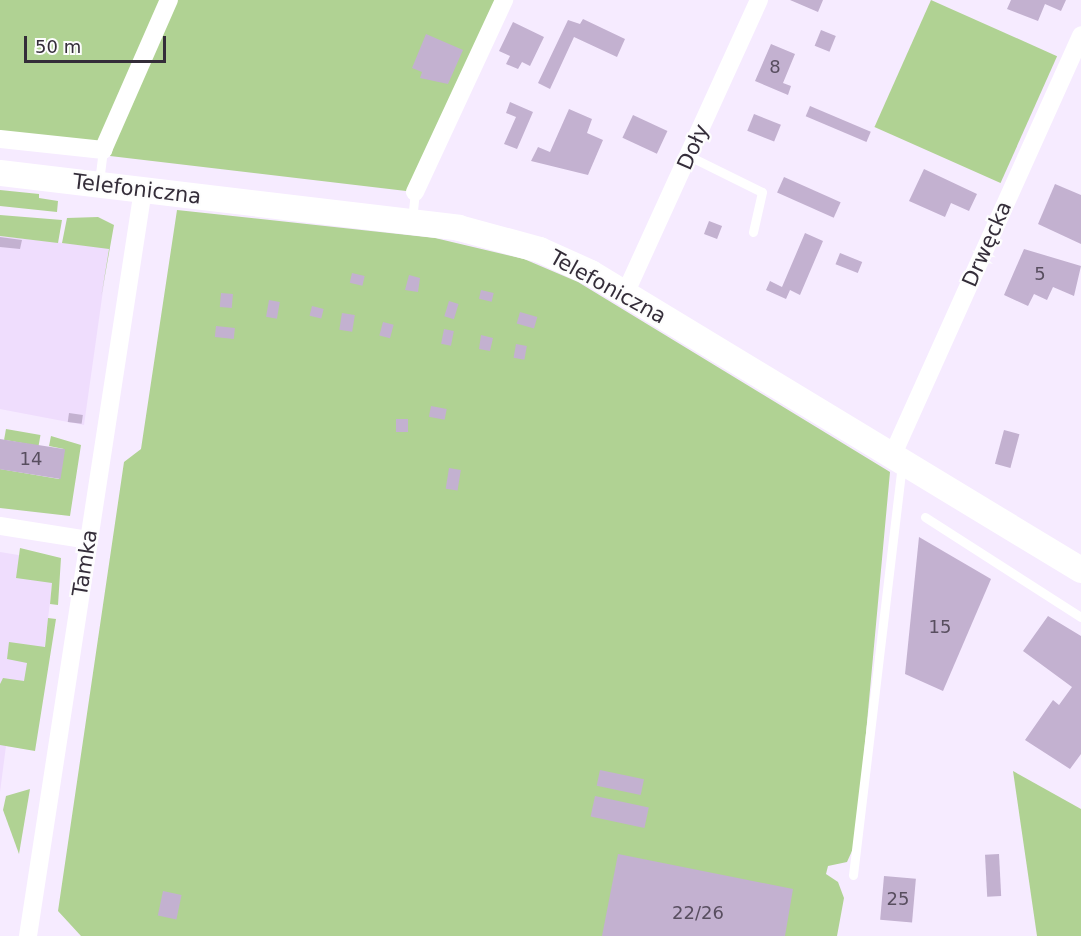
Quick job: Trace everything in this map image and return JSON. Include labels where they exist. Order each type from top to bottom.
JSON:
[{"type":"street","points":[[0,139],[103,150],[169,0]]},
{"type":"street","points":[[415,192],[504,0]]},
{"type":"street","name":"Doły","points":[[625,294],[759,0]]},
{"type":"street","name":"Drwęcka","points":[[897,457],[1081,35]]},
{"type":"street","name":"Telefoniczna","points":[[0,173],[412,222],[524,244],[625,294],[1081,570]]},
{"type":"street","name":"Tamka","points":[[28,936],[143,189]]},
{"type":"street","points":[[0,526],[88,540]]},
{"type":"lane","points":[[99,184],[103,150]]},
{"type":"lane","points":[[689,156],[762,192],[753,232]]},
{"type":"lane","points":[[412,222],[415,192]]},
{"type":"lane","points":[[853,875],[897,457]]},
{"type":"lane","points":[[925,517],[1081,616]]},
{"type":"shaded area","points":[[0,236],[109,248],[84,425],[0,409]]},
{"type":"shaded area","points":[[0,552],[55,561],[32,750],[6,746],[0,792]]},
{"type":"green space","points":[[0,0],[512,0],[423,193],[0,143]]},
{"type":"green space","points":[[931,0],[1057,56],[1001,183],[874,127]]},
{"type":"green space","points":[[0,190],[39,194],[39,198],[58,201],[57,212],[0,206]]},
{"type":"green space","points":[[177,210],[435,238],[524,259],[578,282],[890,472],[856,842],[847,862],[828,866],[826,874],[838,882],[844,898],[837,936],[81,936],[58,911],[124,462],[141,449]]},
{"type":"green space","points":[[0,215],[62,220],[58,243],[0,236]]},
{"type":"green space","points":[[98,217],[114,225],[101,298],[109,249],[62,243],[67,218]]},
{"type":"green space","points":[[6,429],[40,435],[39,446],[4,440]]},
{"type":"green space","points":[[51,436],[81,445],[70,516],[0,508],[0,469],[59,479],[64,449],[49,446]]},
{"type":"green space","points":[[20,548],[61,558],[58,605],[50,604],[52,583],[16,578]]},
{"type":"green space","points":[[48,618],[56,619],[35,751],[0,745],[0,684],[3,678],[24,681],[27,663],[7,659],[9,642],[45,647]]},
{"type":"green space","points":[[1013,771],[1081,809],[1081,936],[1037,936]]},
{"type":"green space","points":[[30,789],[19,854],[3,810],[6,796]]},
{"type":"building","points":[[790,0],[823,0],[818,12]]},
{"type":"building","points":[[1011,0],[1066,0],[1061,11],[1045,4],[1038,21],[1007,9]]},
{"type":"building","points":[[583,19],[625,39],[617,57],[574,37],[550,89],[538,83],[568,20],[580,24]]},
{"type":"building","points":[[513,22],[544,37],[530,66],[522,62],[518,69],[506,64],[510,56],[499,51]]},
{"type":"building","points":[[821,30],[836,36],[829,52],[815,46]]},
{"type":"building","points":[[426,34],[463,50],[448,84],[420,78],[422,72],[412,68]]},
{"type":"building","points":[[771,44],[795,54],[783,83],[791,86],[788,95],[755,81]]},
{"type":"building","points":[[510,102],[533,112],[517,149],[504,144],[516,117],[506,113]]},
{"type":"building","points":[[810,106],[871,132],[866,142],[806,116]]},
{"type":"building","points":[[569,109],[592,119],[587,133],[603,140],[588,175],[531,161],[538,147],[550,152]]},
{"type":"building","points":[[754,114],[781,125],[774,142],[747,131]]},
{"type":"building","points":[[633,115],[667,131],[657,154],[622,138]]},
{"type":"building","points":[[924,169],[977,194],[969,211],[951,203],[945,217],[909,201]]},
{"type":"building","points":[[784,177],[841,202],[834,218],[777,193]]},
{"type":"building","points":[[1055,184],[1081,195],[1081,244],[1038,224]]},
{"type":"building","points":[[709,221],[722,226],[717,239],[704,234]]},
{"type":"building","points":[[805,233],[823,241],[800,295],[790,290],[786,299],[766,290],[770,281],[782,287]]},
{"type":"building","points":[[0,237],[22,240],[20,249],[0,247]]},
{"type":"building","points":[[1024,249],[1081,266],[1074,296],[1053,287],[1047,300],[1034,294],[1028,306],[1004,295]]},
{"type":"building","points":[[840,253],[862,262],[858,273],[836,264]]},
{"type":"building","points":[[352,273],[365,276],[362,286],[350,283]]},
{"type":"building","points":[[409,275],[420,278],[418,292],[405,290]]},
{"type":"building","points":[[481,290],[494,293],[492,302],[479,299]]},
{"type":"building","points":[[221,293],[233,294],[232,308],[220,307]]},
{"type":"building","points":[[269,300],[280,302],[277,319],[266,317]]},
{"type":"building","points":[[449,301],[459,304],[454,319],[444,316]]},
{"type":"building","points":[[312,306],[324,309],[321,319],[310,316]]},
{"type":"building","points":[[520,312],[537,317],[534,328],[517,324]]},
{"type":"building","points":[[342,313],[355,315],[352,332],[339,330]]},
{"type":"building","points":[[383,322],[394,325],[390,338],[379,336]]},
{"type":"building","points":[[216,326],[235,328],[234,339],[215,337]]},
{"type":"building","points":[[444,329],[454,331],[451,346],[441,344]]},
{"type":"building","points":[[481,335],[493,338],[490,351],[479,349]]},
{"type":"building","points":[[516,344],[527,346],[524,360],[514,358]]},
{"type":"building","points":[[431,406],[447,409],[445,420],[429,417]]},
{"type":"building","points":[[69,413],[83,415],[82,424],[68,422]]},
{"type":"building","points":[[396,419],[408,419],[408,432],[396,432]]},
{"type":"building","points":[[1004,430],[1019,434],[1010,468],[995,464]]},
{"type":"building","points":[[0,439],[65,449],[60,479],[0,469]]},
{"type":"building","points":[[449,468],[461,470],[458,491],[446,489]]},
{"type":"building","points":[[919,537],[991,579],[943,691],[905,674]]},
{"type":"building","points":[[1048,616],[1081,636],[1081,754],[1070,769],[1025,740],[1053,700],[1059,705],[1072,687],[1023,651]]},
{"type":"building","points":[[600,770],[644,779],[641,795],[597,786]]},
{"type":"building","points":[[595,796],[649,807],[644,828],[591,817]]},
{"type":"building","points":[[618,854],[793,889],[785,936],[602,936]]},
{"type":"building","points":[[999,854],[1001,896],[987,897],[985,855]]},
{"type":"building","points":[[884,876],[916,879],[912,923],[880,920]]},
{"type":"building","points":[[163,891],[182,895],[176,919],[158,915]]}]
